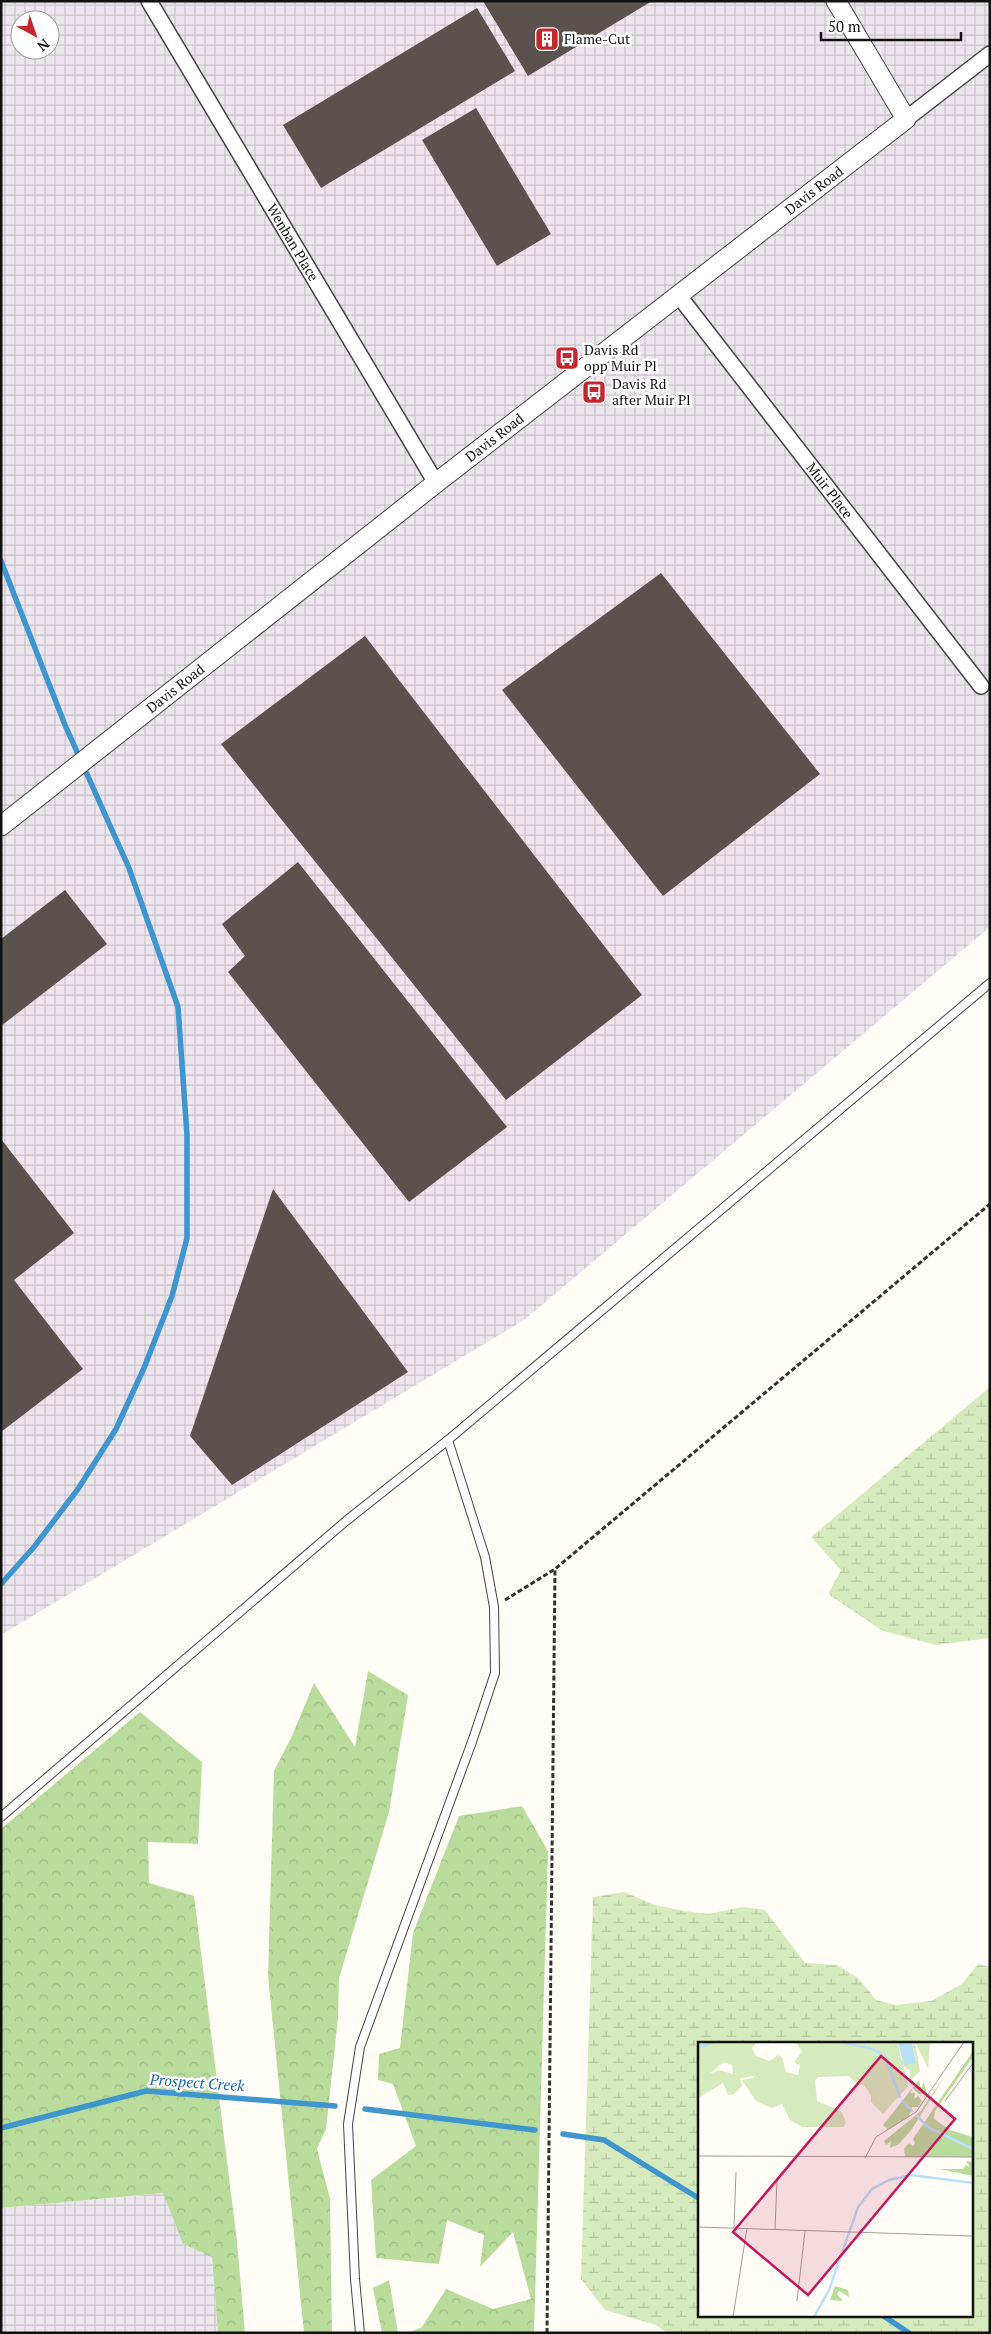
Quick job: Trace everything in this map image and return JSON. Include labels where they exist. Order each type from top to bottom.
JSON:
[{"type":"street","name":"Wenban Place","points":[[149,1],[436,484]]},
{"type":"street","points":[[836,1],[906,119]]},
{"type":"street","name":"Davis Road","points":[[1,826],[436,484],[990,54]]},
{"type":"street","name":"Muir Place","points":[[679,296],[981,686]]},
{"type":"lane","points":[[1,1817],[346,1521],[448,1440],[990,983]]},
{"type":"lane","points":[[360,2333],[355,2279],[348,2124],[360,2047],[470,1749],[495,1673],[494,1607],[485,1557],[448,1440]]},
{"type":"path","points":[[494,1607],[555,1569],[990,1204]]},
{"type":"path","points":[[547,2333],[555,1569]]},
{"type":"shaded area","points":[[1,1],[990,1],[990,927],[524,1320],[1,1635]]},
{"type":"shaded area","points":[[164,2193],[183,2244],[212,2256],[218,2333],[1,2333],[1,2208]]},
{"type":"green space","points":[[990,1387],[990,1638],[936,1645],[883,1631],[828,1594],[841,1570],[811,1537]]},
{"type":"green space","points":[[368,1671],[408,1695],[389,1812],[339,1978],[338,2018],[326,2129],[317,2149],[330,2199],[332,2333],[304,2333],[268,1976],[274,1771],[291,1738],[314,1683],[355,1747]]},
{"type":"green space","points":[[140,1712],[202,1762],[198,1844],[148,1842],[149,1883],[194,1896],[237,2242],[245,2333],[218,2333],[212,2257],[183,2244],[163,2193],[1,2208],[1,1829]]},
{"type":"green space","points":[[522,1806],[548,1851],[534,2333],[408,2333],[422,2327],[446,2289],[493,2309],[531,2299],[513,2232],[480,2267],[484,2235],[447,2220],[439,2264],[376,2258],[371,2180],[416,2146],[393,2084],[378,2080],[379,2054],[400,2048],[413,1933],[459,1816]]},
{"type":"green space","points":[[624,1892],[655,1905],[708,1914],[742,1907],[765,1910],[805,1963],[837,1965],[858,1978],[876,2000],[895,2005],[931,2001],[962,1984],[978,1964],[990,1967],[990,2333],[667,2333],[656,2325],[605,2310],[581,2279],[593,1897]]},
{"type":"green space","points":[[389,2280],[398,2333],[382,2333],[373,2288]]},
{"type":"building","name":"Flame-Cut","points":[[483,1],[652,1],[528,76]]},
{"type":"building","points":[[477,8],[515,71],[321,188],[283,125]]},
{"type":"building","points":[[476,108],[551,234],[497,266],[422,140]]},
{"type":"building","points":[[661,573],[820,774],[663,896],[502,690]]},
{"type":"building","points":[[365,636],[642,995],[506,1100],[221,744]]},
{"type":"building","points":[[298,862],[507,1127],[409,1202],[228,972],[245,956],[222,924]]},
{"type":"building","points":[[65,890],[107,944],[1,1026],[1,939]]},
{"type":"building","points":[[1,1139],[74,1233],[14,1280],[83,1369],[1,1432]]},
{"type":"building","points":[[273,1189],[408,1372],[232,1485],[190,1436]]},
{"type":"waterway","points":[[1,561],[65,725],[129,868],[178,1007],[187,1135],[187,1238],[172,1296],[144,1368],[116,1429],[78,1489],[34,1547],[1,1584]]},
{"type":"waterway","name":"Prospect Creek","points":[[1,2128],[146,2091],[335,2106]]},
{"type":"waterway","name":"Prospect Creek","points":[[365,2109],[535,2130]]},
{"type":"waterway","name":"Prospect Creek","points":[[563,2134],[604,2140],[698,2198]]},
{"type":"waterway","name":"Prospect Creek","points":[[884,2316],[909,2333]]},
{"type":"place","name":"Flame-Cut","points":[[547,39]]},
{"type":"place","name":"Davis Rd opp Muir Pl","points":[[567,358]]},
{"type":"place","name":"Davis Rd after Muir Pl","points":[[594,392]]}]
